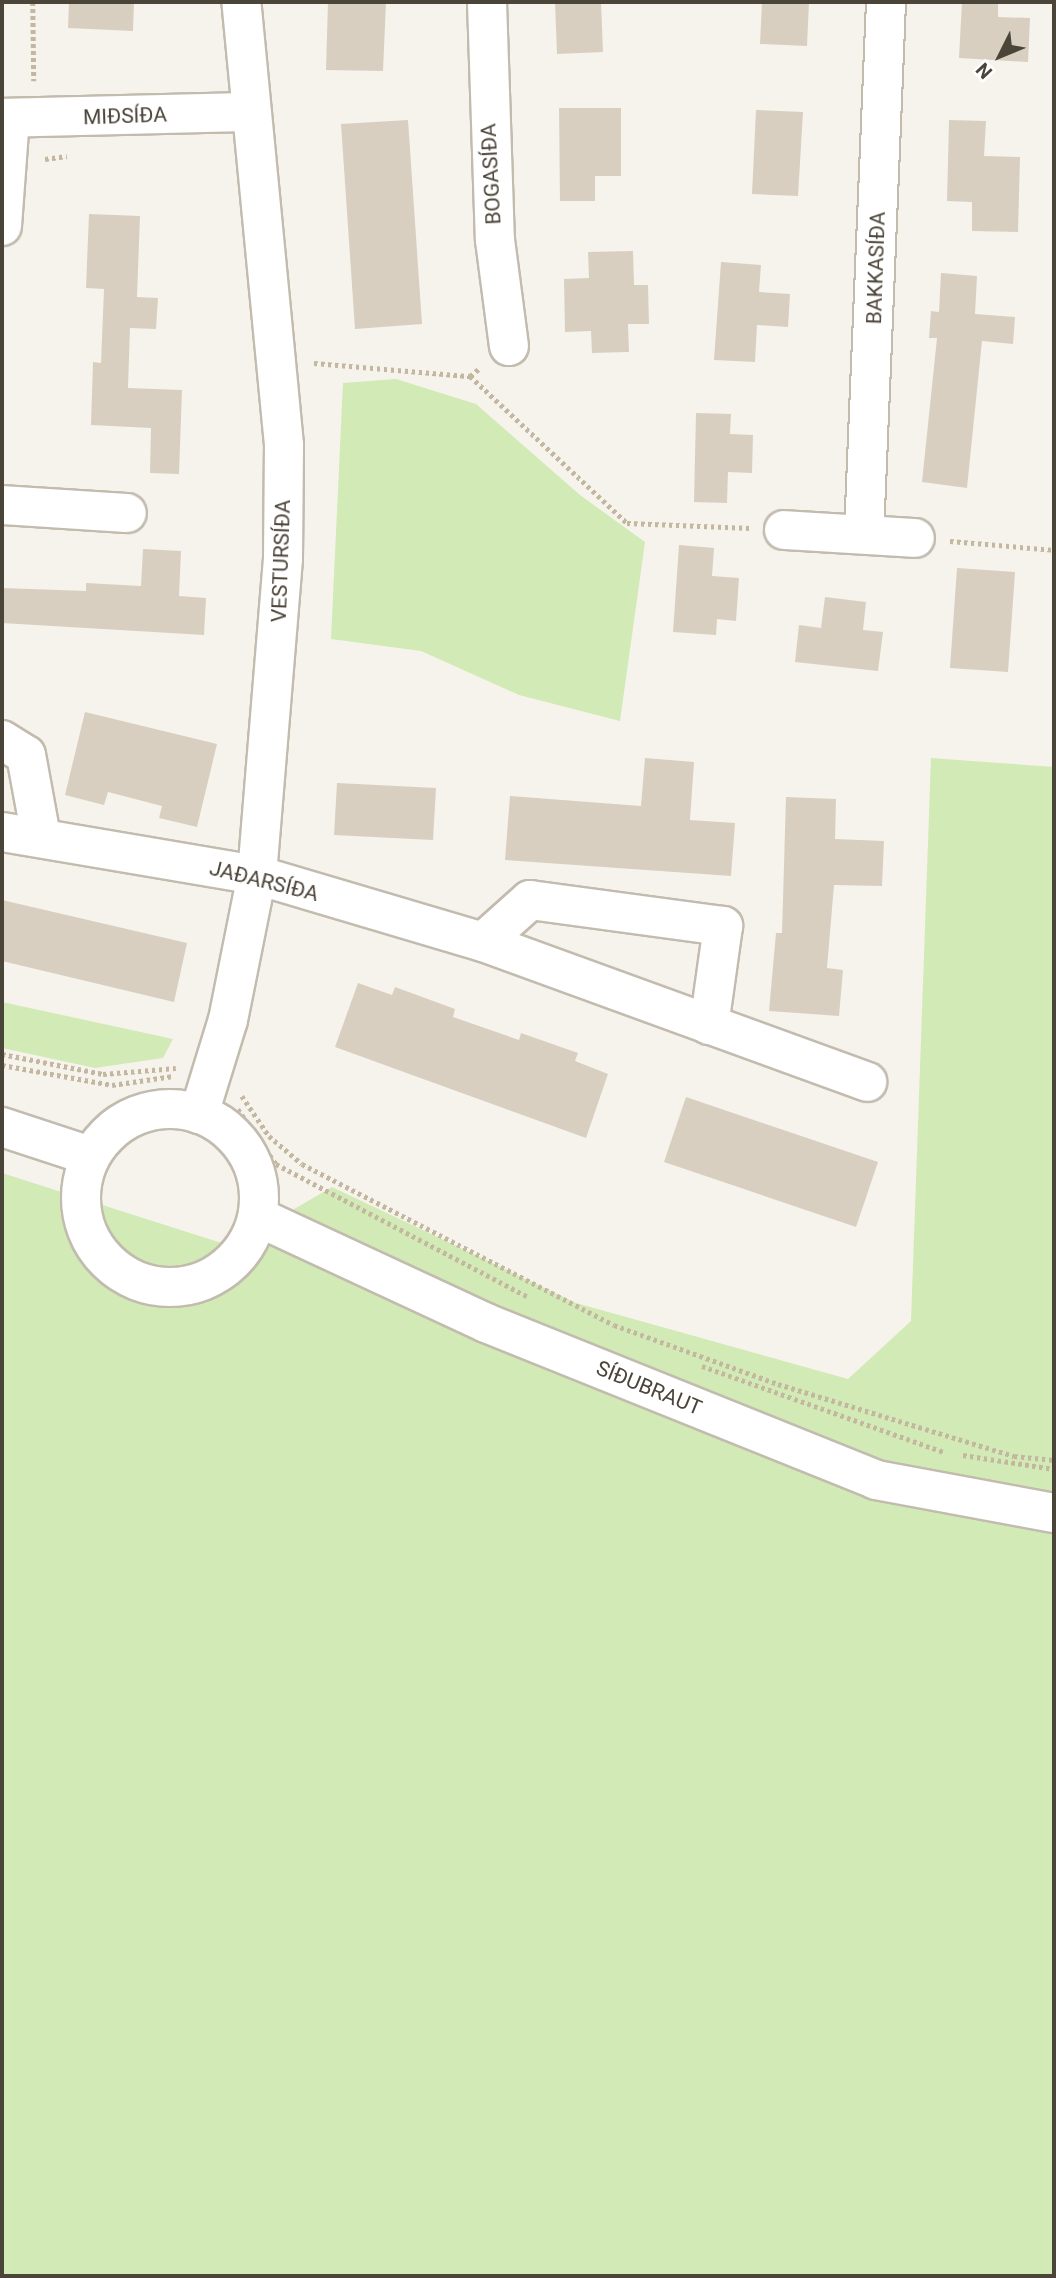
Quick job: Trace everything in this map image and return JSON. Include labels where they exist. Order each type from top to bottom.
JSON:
[{"type":"street","name":"VESTURSÍÐA","points":[[205,1093],[257,875],[283,558],[284,445],[248,112],[241,2]]},
{"type":"street","name":"BOGASÍÐA","points":[[487,2],[495,240],[509,346]]},
{"type":"street","name":"BAKKASÍÐA","points":[[864,534],[886,2]]},
{"type":"street","name":"MIÐSÍÐA","points":[[16,118],[248,112]]},
{"type":"street","points":[[2,226],[6,166],[16,118]]},
{"type":"street","points":[[2,505],[127,513]]},
{"type":"street","points":[[784,530],[915,538]]},
{"type":"street","points":[[2,740],[26,755],[41,837]]},
{"type":"street","name":"JAÐARSÍÐA","points":[[2,832],[257,875],[483,942],[867,1083]]},
{"type":"street","points":[[483,942],[530,900],[723,926],[709,1025]]},
{"type":"street","points":[[205,1093],[230,1131],[246,1149],[256,1170],[258,1217],[248,1243],[208,1280],[181,1287],[127,1277],[105,1260],[85,1224],[81,1183],[90,1156],[121,1122],[142,1112],[166,1108],[205,1093]]},
{"type":"street","points":[[2,1127],[90,1156]]},
{"type":"street","name":"SÍÐUBRAUT","points":[[258,1217],[486,1323],[876,1480],[1054,1513]]},
{"type":"path","points":[[16,118],[33,2]]},
{"type":"path","points":[[6,166],[81,155]]},
{"type":"path","points":[[470,376],[509,346]]},
{"type":"path","points":[[308,362],[470,376],[627,523],[784,530]]},
{"type":"path","points":[[915,538],[1054,550]]},
{"type":"path","points":[[2,1054],[103,1074],[159,1065],[205,1093],[245,1098],[269,1136],[302,1164],[614,1325],[778,1384],[1014,1456],[1054,1460]]},
{"type":"path","points":[[2,1065],[112,1085],[159,1075],[233,1101],[275,1164],[532,1299]]},
{"type":"path","points":[[672,1356],[945,1452],[1054,1469]]},
{"type":"green space","points":[[396,379],[476,404],[580,495],[645,542],[620,721],[519,695],[421,651],[331,639],[343,383]]},
{"type":"green space","points":[[931,758],[1054,767],[1054,2276],[2,2276],[2,1173],[231,1246],[332,1187],[576,1303],[848,1379],[911,1321]]},
{"type":"green space","points":[[2,1002],[173,1039],[163,1058],[95,1068],[2,1048]]},
{"type":"building","points":[[69,2],[134,2],[133,31],[68,28]]},
{"type":"building","points":[[328,2],[386,2],[383,71],[326,70]]},
{"type":"building","points":[[555,2],[601,2],[603,52],[557,54]]},
{"type":"building","points":[[762,2],[809,2],[807,46],[760,44]]},
{"type":"building","points":[[962,2],[998,2],[998,17],[1030,18],[1028,62],[959,58]]},
{"type":"building","points":[[559,108],[621,108],[621,176],[595,176],[595,201],[560,201]]},
{"type":"building","points":[[756,110],[803,112],[798,196],[752,194]]},
{"type":"building","points":[[408,120],[422,324],[355,329],[341,124]]},
{"type":"building","points":[[949,120],[986,121],[984,156],[1020,157],[1018,232],[972,231],[972,202],[947,201]]},
{"type":"building","points":[[89,214],[140,216],[137,297],[158,298],[156,329],[130,328],[128,388],[182,390],[179,474],[150,473],[151,428],[91,425],[93,362],[101,363],[104,289],[86,288]]},
{"type":"building","points":[[633,251],[634,285],[648,285],[649,324],[628,324],[629,352],[592,353],[591,331],[565,332],[564,279],[589,278],[588,252]]},
{"type":"building","points":[[721,262],[761,265],[759,292],[790,294],[788,327],[757,325],[755,362],[714,360]]},
{"type":"building","points":[[941,273],[977,276],[975,314],[1015,317],[1013,344],[982,341],[967,488],[922,482],[937,338],[929,338],[931,311],[939,312]]},
{"type":"building","points":[[696,413],[731,414],[730,434],[753,435],[752,473],[728,472],[727,503],[694,502]]},
{"type":"building","points":[[679,545],[714,548],[712,576],[739,578],[736,621],[717,619],[716,635],[673,632]]},
{"type":"building","points":[[143,549],[181,551],[179,596],[206,598],[204,635],[2,623],[2,588],[86,591],[86,583],[141,586]]},
{"type":"building","points":[[957,568],[1015,572],[1008,672],[950,668]]},
{"type":"building","points":[[825,597],[866,602],[863,630],[883,632],[878,671],[795,662],[799,625],[821,628]]},
{"type":"building","points":[[85,712],[217,744],[197,827],[159,818],[162,806],[108,792],[104,805],[65,795]]},
{"type":"building","points":[[645,758],[694,762],[690,820],[735,823],[731,876],[505,860],[510,796],[641,806]]},
{"type":"building","points":[[337,783],[436,788],[433,840],[334,835]]},
{"type":"building","points":[[786,797],[836,799],[835,839],[884,841],[882,886],[834,885],[827,968],[843,970],[839,1016],[769,1011],[776,933],[782,933]]},
{"type":"building","points":[[2,900],[187,943],[174,1002],[2,961]]},
{"type":"building","points":[[358,983],[392,995],[395,987],[455,1009],[453,1017],[519,1040],[521,1033],[578,1053],[575,1061],[608,1074],[586,1138],[335,1047]]},
{"type":"building","points":[[686,1097],[878,1162],[856,1227],[664,1162]]}]
